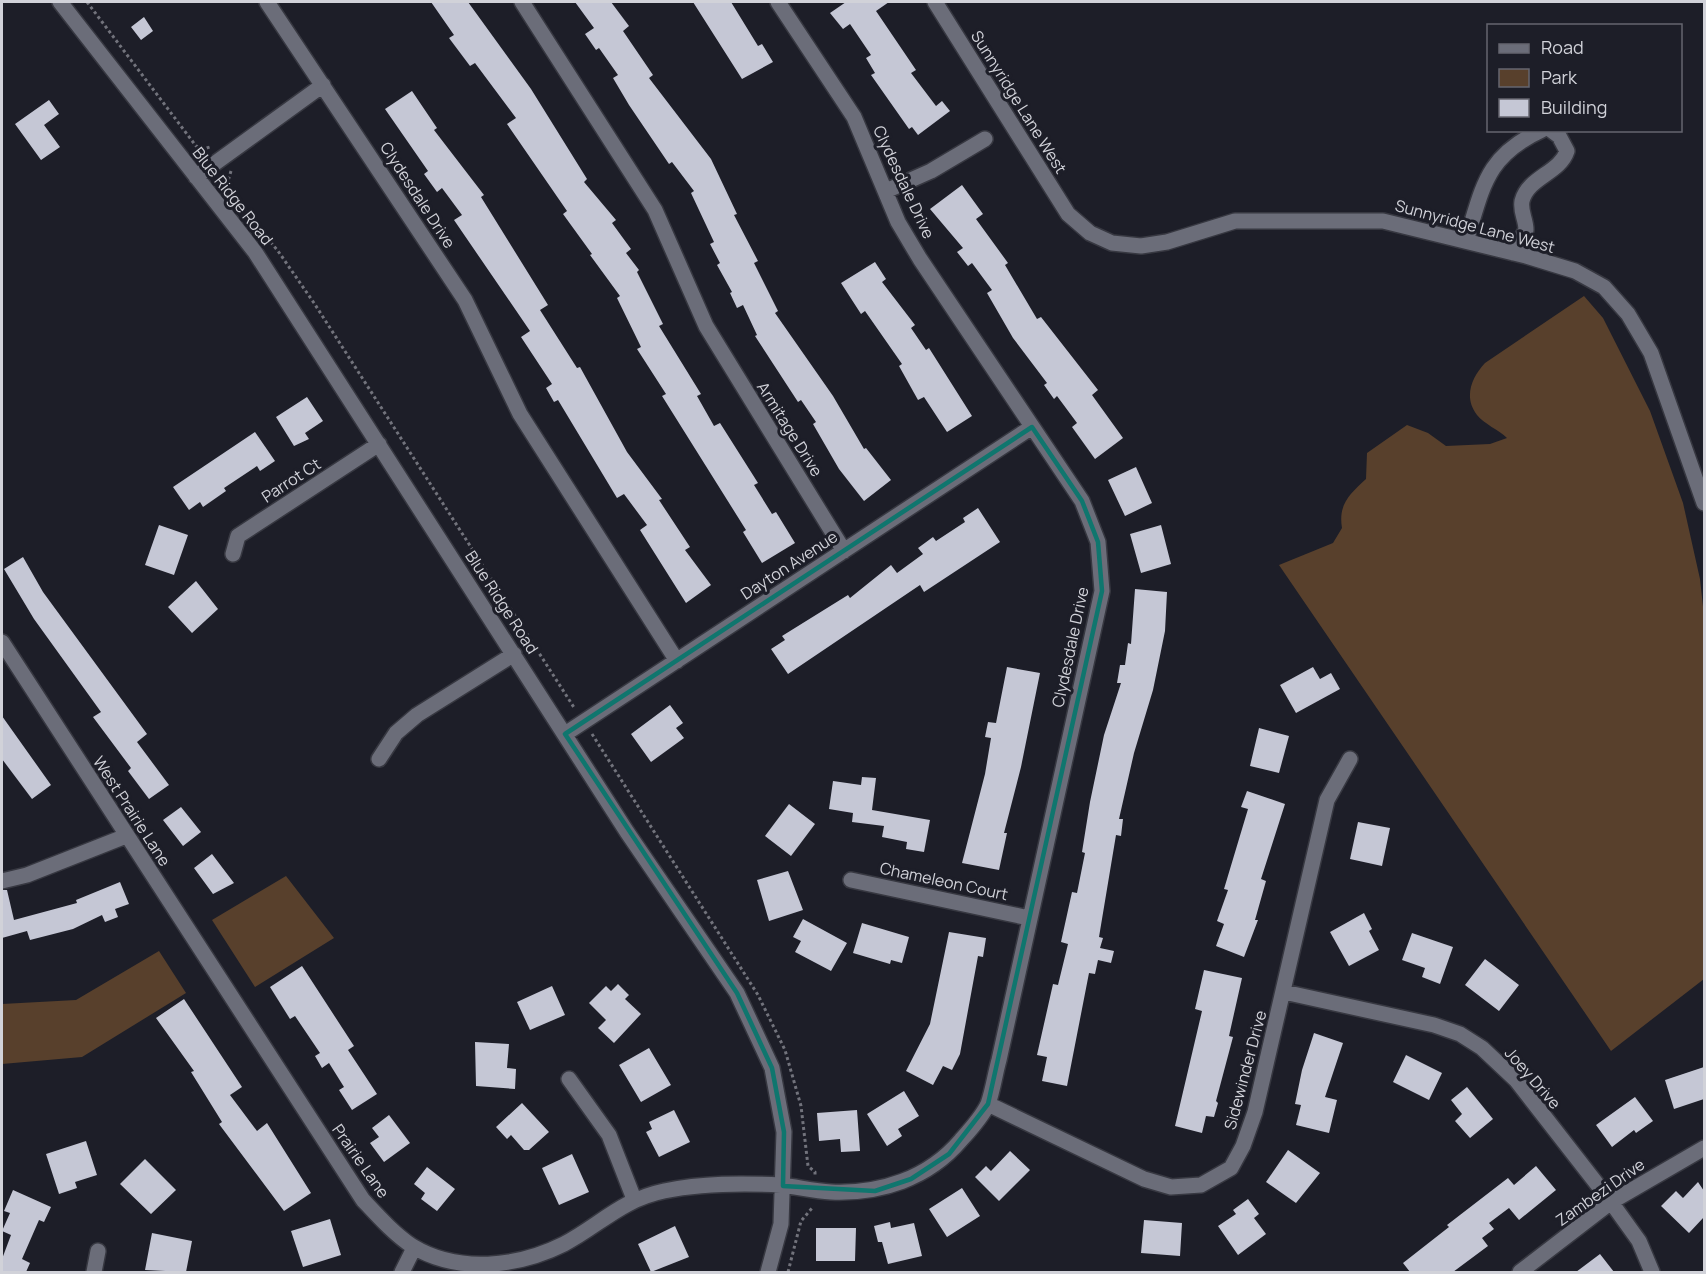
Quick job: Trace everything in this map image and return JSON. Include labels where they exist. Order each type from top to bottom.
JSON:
[{"type":"street","name":"Blue Ridge Road","points":[[60,2],[255,252],[627,831],[737,993],[772,1068],[784,1132],[781,1224],[768,1272]]},
{"type":"street","name":"Clydesdale Drive","points":[[267,2],[465,300],[520,414],[677,661]]},
{"type":"street","name":"Armitage Drive","points":[[522,2],[655,210],[706,326],[844,551]]},
{"type":"street","name":"Clydesdale Drive","points":[[778,2],[854,117],[898,222],[920,259],[1082,501],[1098,542],[1102,591],[988,1104],[949,1154],[911,1179],[875,1191],[830,1192],[783,1186]]},
{"type":"street","name":"Sunnyridge Lane West","points":[[935,2],[1068,214],[1090,233],[1112,243],[1142,246],[1167,242],[1235,221],[1383,221],[1514,253],[1575,271],[1604,287],[1628,314],[1651,353],[1704,503]]},
{"type":"street","points":[[196,177],[323,85]]},
{"type":"street","points":[[1466,242],[1484,180],[1502,157],[1539,132]]},
{"type":"street","points":[[1514,253],[1526,230],[1521,212],[1523,199],[1535,181],[1565,158],[1568,151],[1559,136],[1554,132]]},
{"type":"street","points":[[886,191],[931,171],[985,139]]},
{"type":"street","name":"Dayton Avenue","points":[[566,734],[1032,427]]},
{"type":"street","name":"Parrot Ct","points":[[233,554],[238,536],[379,444]]},
{"type":"street","name":"West Prairie Lane","points":[[2,642],[234,999]]},
{"type":"street","points":[[379,759],[396,733],[417,715],[514,654]]},
{"type":"street","name":"Sidewinder Drive","points":[[988,1104],[1144,1179],[1171,1187],[1201,1185],[1231,1168],[1243,1146],[1255,1112],[1327,800],[1350,759]]},
{"type":"street","points":[[2,881],[27,875],[126,836]]},
{"type":"street","name":"Chameleon Court","points":[[851,880],[1029,918]]},
{"type":"street","name":"Joey Drive","points":[[1284,992],[1434,1025],[1460,1034],[1482,1048],[1516,1080],[1611,1202],[1639,1241],[1652,1272]]},
{"type":"street","name":"Prairie Lane","points":[[234,999],[363,1200],[392,1231],[414,1248],[451,1262],[489,1267],[520,1262],[564,1244],[634,1199],[716,1183],[783,1186]]},
{"type":"street","points":[[569,1079],[609,1135],[634,1199]]},
{"type":"street","name":"Zambezi Drive","points":[[1520,1272],[1611,1202],[1704,1149]]},
{"type":"street","points":[[402,1272],[414,1248]]},
{"type":"street","points":[[94,1272],[98,1251]]},
{"type":"highlighted area","points":[[1032,427],[1082,501],[1098,542],[1102,591],[988,1104],[949,1154],[911,1179],[875,1191],[783,1186],[784,1132],[772,1068],[737,993],[565,734]]},
{"type":"green space","points":[[1584,296],[1603,318],[1650,411],[1683,503],[1700,579],[1704,616],[1704,979],[1611,1051],[1279,565],[1333,543],[1342,528],[1342,512],[1346,500],[1366,479],[1367,453],[1407,425],[1428,433],[1446,446],[1490,444],[1507,438],[1480,418],[1473,408],[1470,394],[1476,374],[1485,363]]},
{"type":"green space","points":[[286,876],[334,938],[255,987],[212,920]]},
{"type":"green space","points":[[159,951],[186,993],[82,1057],[2,1064],[2,1004],[76,1000]]},
{"type":"building","points":[[431,2],[468,2],[531,89],[587,179],[584,182],[616,220],[612,223],[631,249],[626,253],[639,270],[637,272],[663,324],[659,326],[701,394],[697,396],[714,426],[720,423],[758,483],[754,485],[772,514],[776,512],[795,543],[762,563],[743,532],[746,530],[662,396],[666,394],[637,349],[641,347],[617,298],[620,296],[563,214],[567,211],[507,124],[516,118],[475,63],[470,66],[449,38],[454,35]]},
{"type":"building","points":[[575,2],[611,2],[629,26],[623,31],[653,75],[649,78],[711,159],[737,214],[734,215],[758,261],[754,263],[778,311],[775,313],[833,396],[864,449],[866,448],[891,480],[864,501],[839,469],[813,424],[816,422],[801,400],[798,402],[755,336],[757,335],[743,305],[737,308],[730,293],[732,292],[717,265],[720,263],[710,244],[714,242],[691,193],[694,191],[672,162],[669,164],[629,105],[613,78],[618,75],[599,48],[596,50],[585,34],[594,28]]},
{"type":"building","points":[[693,2],[731,2],[758,46],[762,44],[773,62],[742,79]]},
{"type":"building","points":[[846,2],[889,2],[876,11],[916,70],[911,73],[936,106],[942,101],[950,111],[918,135],[912,127],[909,129],[871,75],[875,73],[866,58],[871,55],[850,24],[843,29],[830,13]]},
{"type":"building","points":[[144,17],[153,31],[141,40],[131,27]]},
{"type":"building","points":[[412,91],[437,128],[434,130],[484,195],[481,197],[548,305],[540,310],[577,368],[580,367],[627,452],[662,499],[659,500],[690,547],[685,550],[711,585],[686,603],[640,530],[647,525],[624,494],[617,498],[558,400],[554,402],[546,388],[552,384],[521,337],[530,331],[454,220],[462,215],[442,188],[437,192],[424,174],[428,171],[385,109]]},
{"type":"building","points":[[49,100],[59,114],[44,125],[60,147],[41,160],[15,124]]},
{"type":"building","points":[[962,185],[983,214],[976,219],[1008,263],[1005,265],[1037,319],[1041,317],[1098,390],[1092,395],[1123,438],[1095,459],[1072,427],[1077,423],[1057,396],[1054,399],[1044,385],[1047,383],[1013,338],[987,293],[992,290],[972,263],[968,266],[957,252],[963,248],[930,209]]},
{"type":"building","points":[[875,262],[886,279],[882,282],[915,325],[911,328],[926,350],[929,348],[972,416],[947,432],[924,397],[918,400],[899,366],[902,364],[865,311],[861,314],[841,283]]},
{"type":"building","points":[[307,397],[323,421],[305,433],[309,439],[294,446],[276,417]]},
{"type":"building","points":[[255,432],[275,461],[260,471],[257,466],[224,488],[226,491],[203,507],[200,502],[189,510],[173,487]]},
{"type":"building","points":[[1136,467],[1152,503],[1125,516],[1108,480]]},
{"type":"building","points":[[978,508],[1000,542],[924,592],[920,585],[788,674],[771,649],[785,640],[782,636],[848,595],[850,598],[891,565],[897,573],[923,554],[918,548],[933,537],[936,541],[965,522],[963,518]]},
{"type":"building","points":[[159,525],[188,535],[174,575],[145,565]]},
{"type":"building","points":[[1161,525],[1171,564],[1141,573],[1130,534]]},
{"type":"building","points":[[23,557],[43,592],[147,734],[137,742],[169,785],[149,799],[128,771],[131,768],[93,717],[101,712],[34,619],[4,569]]},
{"type":"building","points":[[196,581],[218,609],[192,633],[168,607]]},
{"type":"building","points":[[1135,589],[1167,592],[1165,631],[1153,690],[1134,753],[1119,819],[1123,819],[1121,836],[1116,835],[1099,937],[1103,938],[1100,948],[1114,951],[1111,963],[1098,960],[1095,974],[1089,973],[1067,1086],[1042,1081],[1047,1057],[1037,1055],[1053,984],[1058,985],[1068,944],[1061,942],[1072,892],[1077,893],[1085,853],[1082,852],[1090,802],[1104,735],[1121,683],[1117,683],[1120,665],[1125,665],[1128,643],[1131,644]]},
{"type":"building","points":[[1007,667],[1040,673],[1021,767],[1004,833],[1007,833],[999,870],[962,863],[985,774],[991,738],[985,737],[988,722],[996,723]]},
{"type":"building","points":[[1313,667],[1320,679],[1331,673],[1340,689],[1296,713],[1280,685]]},
{"type":"building","points":[[670,705],[683,723],[676,728],[684,738],[651,762],[631,734]]},
{"type":"building","points":[[2,716],[51,785],[32,799],[2,759]]},
{"type":"building","points":[[1259,728],[1289,736],[1279,773],[1250,766]]},
{"type":"building","points":[[862,777],[876,778],[872,810],[930,820],[924,852],[906,849],[907,842],[882,837],[884,826],[852,822],[853,813],[829,809],[833,781],[861,785]]},
{"type":"building","points":[[1247,791],[1285,804],[1261,879],[1266,881],[1255,920],[1258,920],[1244,957],[1216,946],[1224,924],[1217,921],[1228,890],[1224,889],[1248,809],[1241,807]]},
{"type":"building","points":[[789,804],[815,824],[791,856],[765,836]]},
{"type":"building","points":[[181,807],[201,832],[183,846],[163,820]]},
{"type":"building","points":[[1358,822],[1390,828],[1382,866],[1350,859]]},
{"type":"building","points":[[212,854],[234,883],[213,894],[194,868]]},
{"type":"building","points":[[788,871],[803,910],[769,921],[757,880]]},
{"type":"building","points":[[120,882],[129,904],[115,909],[118,917],[105,922],[102,915],[73,929],[30,940],[27,931],[2,938],[2,890],[7,890],[14,920],[77,903],[76,900]]},
{"type":"building","points":[[1364,913],[1372,929],[1369,931],[1379,950],[1349,966],[1330,932]]},
{"type":"building","points":[[803,919],[847,943],[831,971],[795,952],[801,941],[793,937]]},
{"type":"building","points":[[862,923],[909,937],[902,963],[891,960],[890,964],[853,953]]},
{"type":"building","points":[[949,932],[986,938],[983,957],[978,956],[960,1054],[952,1070],[943,1066],[933,1085],[906,1071],[930,1024]]},
{"type":"building","points":[[1412,933],[1453,947],[1440,984],[1422,977],[1425,968],[1402,960]]},
{"type":"building","points":[[1485,959],[1519,985],[1499,1011],[1465,985]]},
{"type":"building","points":[[302,966],[354,1046],[348,1050],[377,1094],[352,1110],[339,1090],[344,1087],[329,1063],[322,1068],[315,1056],[320,1053],[295,1016],[290,1019],[270,987]]},
{"type":"building","points":[[1204,970],[1242,978],[1229,1036],[1233,1037],[1216,1101],[1218,1103],[1214,1117],[1206,1116],[1202,1133],[1175,1126],[1202,1011],[1195,1009]]},
{"type":"building","points":[[618,984],[629,995],[625,999],[641,1014],[614,1043],[598,1028],[606,1020],[589,1003],[606,986],[611,991]]},
{"type":"building","points":[[552,986],[565,1015],[530,1030],[517,1002]]},
{"type":"building","points":[[184,999],[242,1087],[230,1095],[257,1131],[267,1123],[311,1193],[284,1211],[219,1124],[222,1122],[191,1072],[194,1071],[156,1018]]},
{"type":"building","points":[[1314,1033],[1343,1043],[1325,1097],[1337,1100],[1329,1133],[1296,1125],[1301,1105],[1295,1104],[1302,1070]]},
{"type":"building","points":[[475,1042],[509,1044],[507,1068],[516,1069],[515,1089],[476,1086]]},
{"type":"building","points":[[649,1048],[671,1085],[641,1102],[619,1065]]},
{"type":"building","points":[[1406,1055],[1442,1073],[1429,1100],[1393,1082]]},
{"type":"building","points":[[1704,1067],[1704,1099],[1674,1109],[1665,1080]]},
{"type":"building","points":[[1467,1087],[1493,1119],[1470,1138],[1455,1121],[1462,1114],[1451,1100]]},
{"type":"building","points":[[904,1091],[919,1116],[898,1129],[902,1136],[887,1146],[867,1114]]},
{"type":"building","points":[[1635,1097],[1653,1121],[1636,1133],[1634,1130],[1612,1147],[1596,1125]]},
{"type":"building","points":[[522,1103],[549,1132],[529,1150],[524,1150],[511,1135],[507,1139],[496,1127]]},
{"type":"building","points":[[674,1110],[690,1142],[659,1157],[646,1132],[652,1129],[649,1122]]},
{"type":"building","points":[[857,1110],[860,1151],[841,1152],[840,1139],[819,1141],[817,1113]]},
{"type":"building","points":[[389,1115],[410,1143],[384,1162],[370,1143],[379,1137],[372,1128]]},
{"type":"building","points":[[86,1141],[97,1175],[75,1182],[77,1188],[59,1194],[46,1154]]},
{"type":"building","points":[[1288,1150],[1320,1173],[1296,1203],[1266,1182]]},
{"type":"building","points":[[1010,1151],[1030,1170],[999,1201],[975,1177],[986,1166],[991,1171]]},
{"type":"building","points":[[572,1154],[589,1192],[559,1205],[542,1168]]},
{"type":"building","points":[[145,1159],[176,1190],[151,1214],[120,1184]]},
{"type":"building","points":[[1536,1166],[1556,1190],[1519,1220],[1509,1208],[1489,1223],[1494,1229],[1482,1238],[1488,1246],[1453,1272],[1410,1272],[1403,1263],[1449,1227],[1447,1225],[1508,1178],[1514,1185]]},
{"type":"building","points":[[427,1167],[455,1189],[437,1211],[421,1199],[425,1193],[414,1184]]},
{"type":"building","points":[[1698,1182],[1704,1191],[1704,1217],[1689,1233],[1661,1206],[1676,1191],[1683,1198]]},
{"type":"building","points":[[962,1188],[980,1216],[947,1237],[929,1209]]},
{"type":"building","points":[[13,1190],[51,1207],[44,1222],[39,1220],[22,1259],[30,1263],[26,1272],[2,1272],[2,1259],[11,1235],[2,1231],[10,1213],[4,1211]]},
{"type":"building","points":[[1248,1199],[1259,1214],[1254,1218],[1266,1234],[1238,1255],[1218,1226],[1236,1214],[1233,1210]]},
{"type":"building","points":[[330,1219],[341,1255],[303,1267],[291,1231]]},
{"type":"building","points":[[1144,1220],[1182,1223],[1180,1256],[1141,1253]]},
{"type":"building","points":[[890,1222],[891,1228],[914,1223],[922,1256],[888,1264],[882,1242],[878,1242],[874,1226]]},
{"type":"building","points":[[675,1226],[689,1257],[651,1272],[638,1244]]},
{"type":"building","points":[[816,1228],[856,1228],[855,1261],[816,1261]]},
{"type":"building","points":[[152,1233],[192,1241],[186,1272],[145,1270]]},
{"type":"building","points":[[1600,1254],[1614,1272],[1576,1272]]}]
